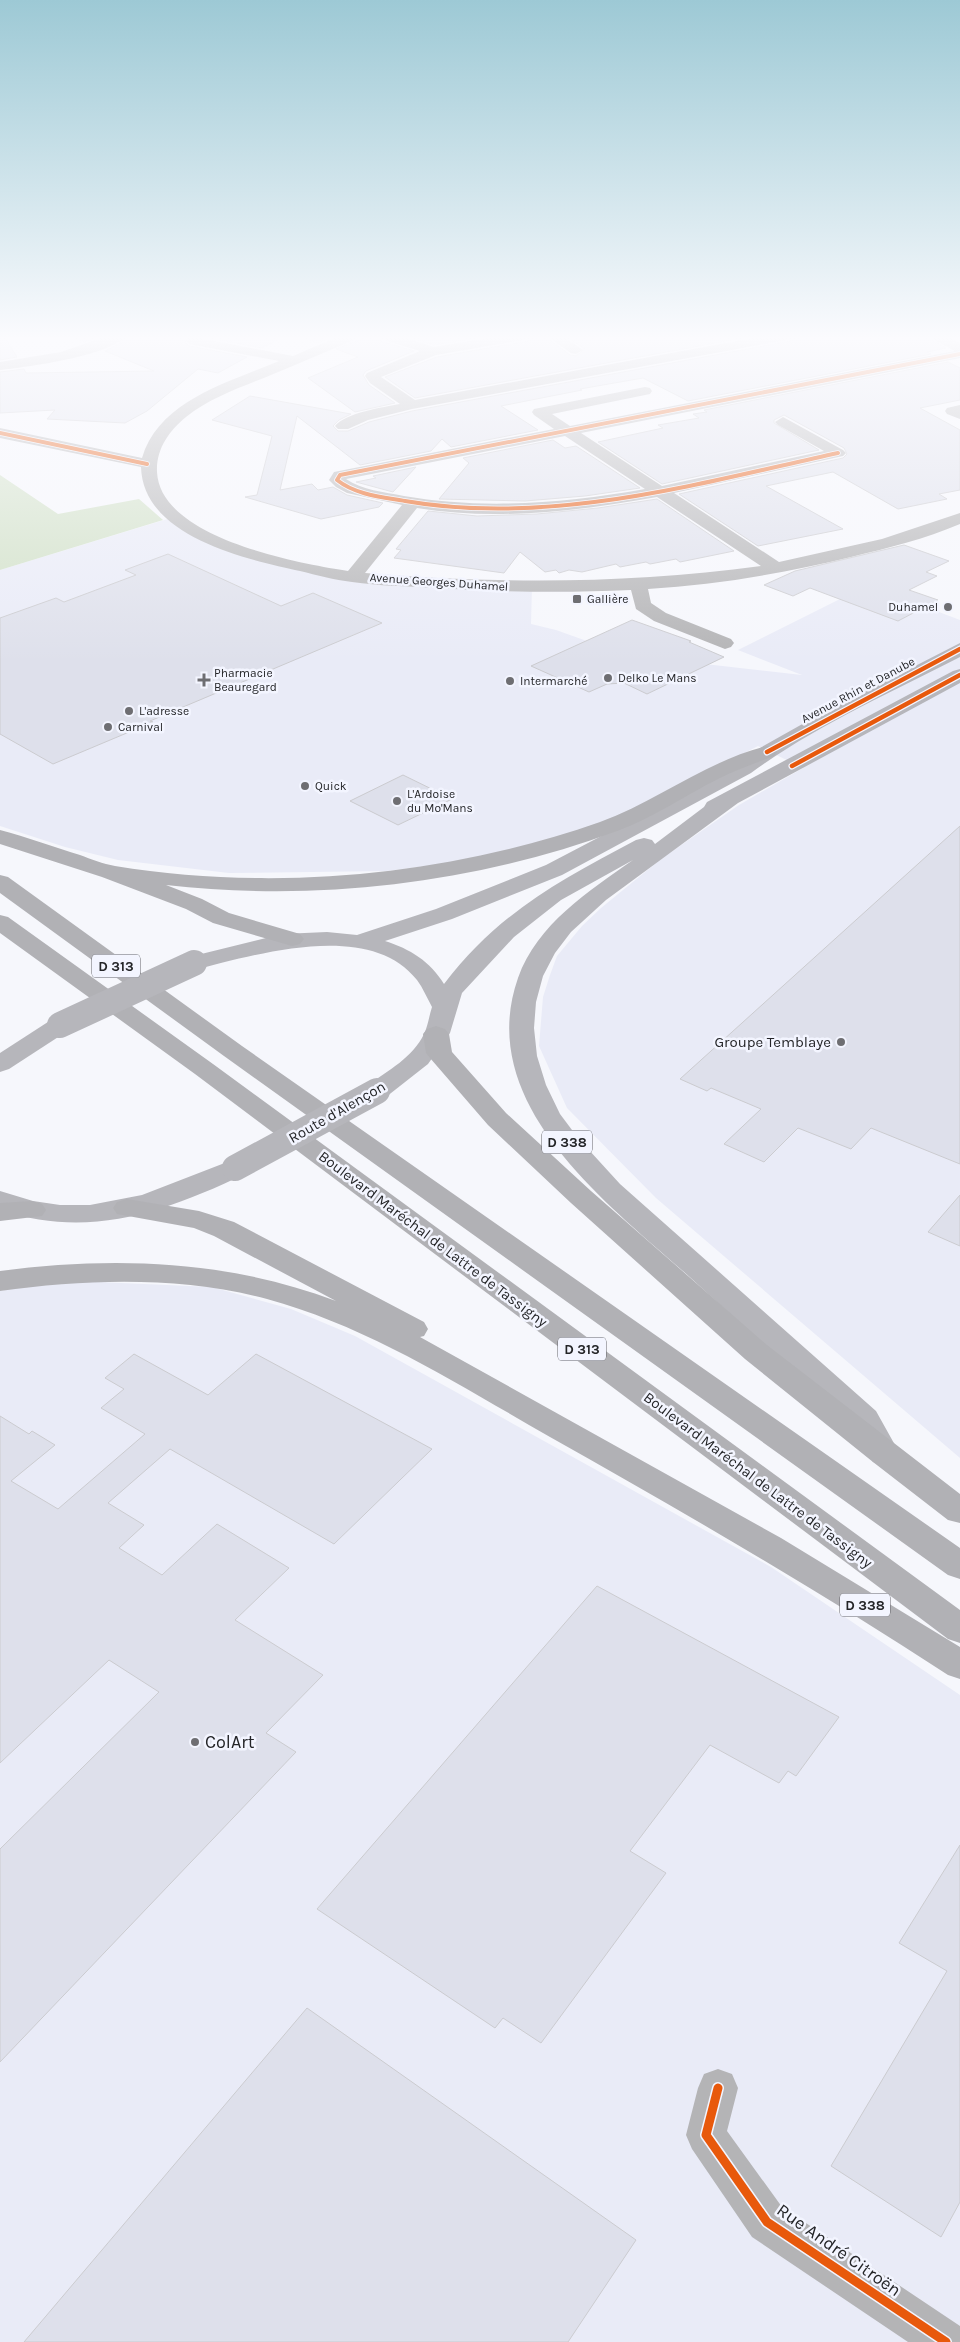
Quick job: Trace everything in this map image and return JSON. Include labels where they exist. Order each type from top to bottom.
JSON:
[{"type":"highway","points":[[110,872],[245,885],[298,885],[370,881],[474,866],[540,850],[611,826],[725,767],[767,752]]},
{"type":"highway","points":[[0,837],[110,872],[194,904],[221,918],[292,939]]},
{"type":"highway","name":"D 313","points":[[0,882],[241,1057],[960,1566]]},
{"type":"highway","name":"Boulevard Maréchal de Lattre de Tassigny","points":[[0,922],[204,1070],[960,1630]]},
{"type":"highway","name":"D 338","points":[[436,1034],[438,1052],[497,1119],[581,1197],[756,1352],[884,1454],[960,1510]]},
{"type":"highway","points":[[127,1208],[199,1220],[252,1242],[458,1352],[638,1473]]},
{"type":"highway","points":[[0,1212],[32,1210]]},
{"type":"highway","name":"D 338","points":[[0,1282],[43,1274],[109,1271],[222,1281],[265,1289],[294,1297],[407,1344],[638,1473],[860,1602],[960,1665]]},
{"type":"main road","name":"Avenue Rhin et Danube","points":[[359,942],[444,914],[554,870],[744,769],[767,752],[960,649]]},
{"type":"main road","points":[[730,799],[960,675]]},
{"type":"main road","name":"Route d'Alençon","points":[[127,1208],[163,1200],[236,1168],[378,1091],[411,1066],[427,1050],[436,1034],[444,1007],[452,989],[489,949],[541,903],[580,879],[730,799]]},
{"type":"main road","name":"D 338","points":[[730,799],[586,904],[555,936],[534,966],[527,985],[521,1015],[522,1046],[530,1080],[547,1115],[576,1154],[644,1222],[865,1419],[884,1454]]},
{"type":"main road","points":[[0,1064],[60,1025],[194,963],[261,944],[292,939],[318,938],[359,942],[397,953],[416,966],[435,988],[444,1007]]},
{"type":"main road","points":[[0,1200],[32,1210],[81,1214],[127,1208]]},
{"type":"street","points":[[56,444],[147,464],[156,444]]},
{"type":"street","points":[[498,444],[340,475],[337,480],[356,490],[412,504],[495,509],[546,507],[600,502],[838,453],[823,444]]},
{"type":"street","points":[[586,444],[776,568]]},
{"type":"street","name":"Avenue Georges Duhamel","points":[[147,464],[149,484],[160,503],[179,520],[218,542],[263,559],[352,577],[523,587],[640,584],[776,568],[874,547],[959,520]]},
{"type":"street","points":[[352,577],[412,504]]},
{"type":"street","points":[[640,584],[642,605],[660,617],[725,643]]},
{"type":"street","name":"Rue André Citroën","points":[[718,2088],[706,2135],[767,2222],[946,2342]]},
{"type":"shaded area","points":[[174,517],[218,542],[352,577],[532,587],[531,624],[556,630],[626,655],[802,675],[738,650],[868,585],[960,620],[960,1458],[656,1198],[567,1108],[539,1046],[543,997],[550,975],[557,956],[582,926],[661,859],[739,805],[803,768],[758,746],[657,799],[591,830],[483,859],[387,871],[229,873],[118,860],[65,847],[0,826],[0,570]]},
{"type":"shaded area","points":[[53,1280],[212,1287],[291,1309],[355,1336],[771,1567],[960,1695],[960,2342],[0,2342],[0,1291]]},
{"type":"green space","points":[[0,475],[58,514],[139,499],[163,520],[0,570]]},
{"type":"building","points":[[270,444],[291,444],[280,490],[312,484],[318,490],[333,487],[347,495],[383,503],[379,507],[321,519],[245,497],[257,495]]},
{"type":"building","points":[[333,444],[437,444],[431,451],[360,465]]},
{"type":"building","points":[[448,444],[465,444],[451,447]]},
{"type":"building","points":[[532,444],[559,444],[565,448],[576,446],[640,488],[585,496],[525,501],[439,499],[469,463],[463,458]]},
{"type":"building","points":[[601,444],[809,444],[819,450],[662,484]]},
{"type":"building","points":[[837,444],[960,444],[960,490],[939,494],[947,499],[898,509],[833,472],[766,486],[843,529],[758,546],[679,494],[843,458],[847,454],[844,448]]},
{"type":"building","points":[[416,467],[393,492],[356,482],[376,478],[373,476]]},
{"type":"building","points":[[657,499],[734,551],[680,562],[676,559],[620,567],[616,564],[582,572],[569,570],[559,573],[556,570],[545,572],[520,552],[504,573],[394,558],[401,550],[396,549],[428,511],[477,516],[537,514],[598,508]]},
{"type":"building","points":[[904,545],[949,561],[926,572],[937,576],[909,590],[938,600],[898,621],[810,588],[793,596],[764,585],[795,571]]},
{"type":"building","points":[[168,554],[281,606],[313,593],[382,623],[53,764],[0,734],[0,618],[56,598],[64,602],[136,575],[125,570]]},
{"type":"building","points":[[632,620],[691,641],[689,642],[724,657],[647,694],[624,683],[607,684],[589,692],[531,666]]},
{"type":"building","name":"L'Ardoise du Mo'Mans","points":[[403,775],[452,799],[398,825],[350,801]]},
{"type":"building","name":"Groupe Temblaye","points":[[960,826],[960,1164],[871,1128],[851,1149],[798,1128],[764,1162],[724,1144],[761,1109],[711,1088],[707,1091],[680,1079]]},
{"type":"building","points":[[960,1195],[960,1246],[928,1232]]},
{"type":"building","name":"ColArt","points":[[134,1354],[208,1395],[256,1354],[432,1449],[334,1544],[170,1449],[108,1503],[144,1525],[119,1548],[162,1575],[217,1524],[289,1568],[235,1620],[323,1675],[266,1733],[296,1752],[0,2062],[0,1849],[159,1692],[109,1660],[0,1763],[0,1416],[29,1434],[32,1431],[55,1445],[11,1481],[58,1509],[145,1434],[101,1408],[124,1389],[105,1378]]},
{"type":"building","points":[[597,1586],[839,1717],[796,1776],[788,1771],[779,1783],[710,1745],[630,1851],[666,1873],[541,2043],[503,2018],[495,2028],[317,1909]]},
{"type":"building","points":[[960,1845],[960,2202],[941,2237],[831,2166],[947,1971],[899,1943]]},
{"type":"building","points":[[307,2008],[636,2240],[568,2342],[24,2342]]},
{"type":"cycle path","points":[[54,444],[147,464]]},
{"type":"cycle path","points":[[497,444],[340,475],[337,480],[347,487],[365,493],[439,507],[496,510],[554,507],[612,500],[669,490],[838,453]]},
{"type":"cycle path","points":[[767,752],[960,649]]},
{"type":"cycle path","points":[[792,766],[960,675]]},
{"type":"cycle path","points":[[718,2088],[706,2135],[767,2222],[946,2342]]},
{"type":"place","name":"Gallière","points":[[577,599]]},
{"type":"place","name":"Duhamel","points":[[948,607]]},
{"type":"place","name":"Delko Le Mans","points":[[608,678]]},
{"type":"place","name":"Pharmacie Beauregard","points":[[204,680]]},
{"type":"place","name":"Intermarché","points":[[510,681]]},
{"type":"place","name":"L'adresse","points":[[129,711]]},
{"type":"place","name":"Carnival","points":[[108,727]]},
{"type":"place","name":"Quick","points":[[305,786]]},
{"type":"place","name":"L'Ardoise du Mo'Mans","points":[[397,801]]},
{"type":"place","name":"Groupe Temblaye","points":[[841,1042]]},
{"type":"place","name":"ColArt","points":[[195,1742]]}]
